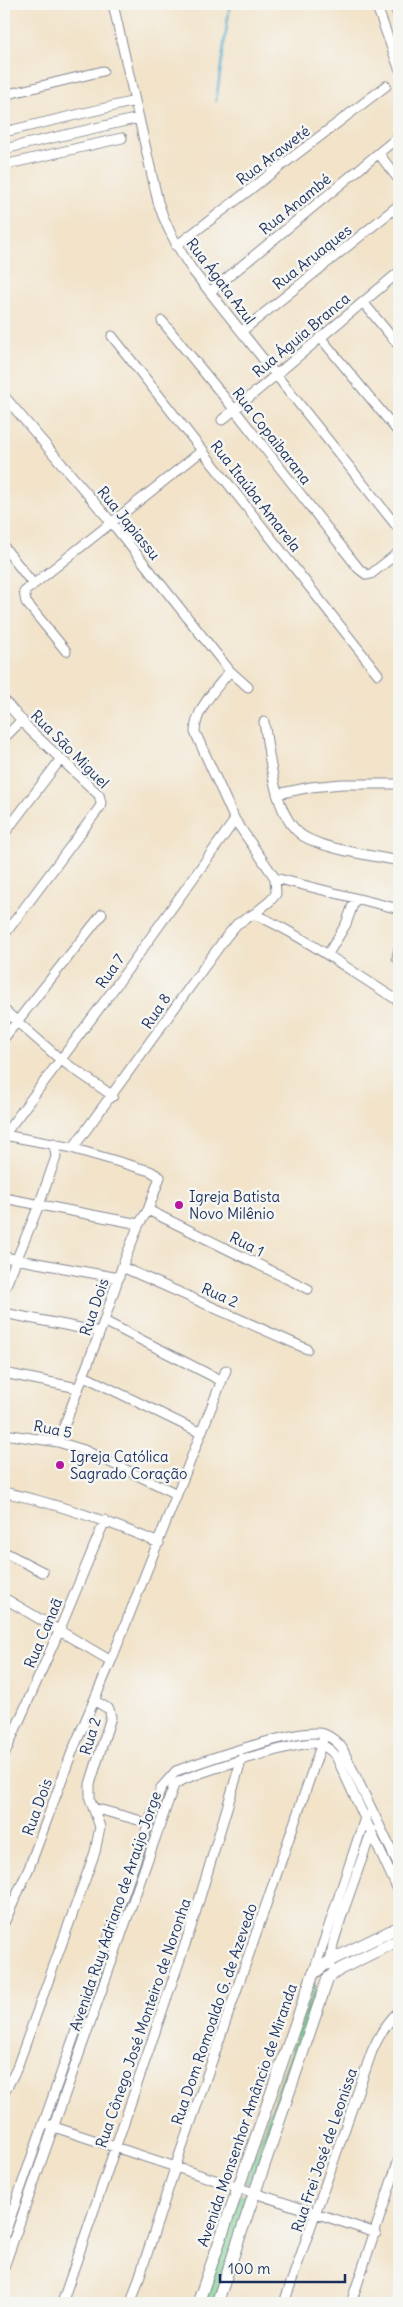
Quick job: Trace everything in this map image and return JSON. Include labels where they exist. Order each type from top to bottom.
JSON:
[{"type":"street","name":"Rua Ágata Azul","points":[[113,4],[158,202],[164,221],[176,246],[399,529]]},
{"type":"street","points":[[376,4],[399,68]]},
{"type":"street","points":[[394,4],[399,18]]},
{"type":"street","points":[[4,95],[103,71]]},
{"type":"street","name":"Rua Araweté","points":[[176,246],[386,86]]},
{"type":"street","points":[[4,132],[135,101]]},
{"type":"street","points":[[79,114],[82,131]]},
{"type":"street","points":[[4,149],[139,118]]},
{"type":"street","points":[[4,165],[122,138]]},
{"type":"street","name":"Rua Anambé","points":[[211,291],[397,138]]},
{"type":"street","points":[[379,154],[399,180]]},
{"type":"street","name":"Rua Aruaques","points":[[242,331],[399,205]]},
{"type":"street","name":"Rua Águia Branca","points":[[222,420],[399,272]]},
{"type":"street","points":[[363,302],[399,346]]},
{"type":"street","name":"Rua Copaibarana","points":[[162,321],[234,409],[359,569],[367,574],[371,574],[399,552]]},
{"type":"street","name":"Rua Itaúba Amarela","points":[[112,336],[378,674]]},
{"type":"street","points":[[320,337],[399,433]]},
{"type":"street","name":"Rua Japiassu","points":[[4,396],[112,523],[230,671],[248,687]]},
{"type":"street","points":[[66,651],[26,602],[24,592],[203,450]]},
{"type":"street","points":[[4,547],[32,584]]},
{"type":"street","points":[[230,671],[204,707],[196,724],[196,732],[236,820],[276,878],[276,894],[254,914],[328,954],[399,1001]]},
{"type":"street","name":"Rua São Miguel","points":[[4,700],[60,760],[101,798],[100,808],[4,935]]},
{"type":"street","points":[[4,738],[22,720]]},
{"type":"street","points":[[264,722],[277,794],[292,826],[304,836],[326,845],[399,861]]},
{"type":"street","points":[[4,834],[60,760]]},
{"type":"street","points":[[277,794],[311,787],[342,784],[399,784]]},
{"type":"street","name":"Rua 7","points":[[4,1135],[236,820]]},
{"type":"street","points":[[276,878],[399,910]]},
{"type":"street","points":[[328,954],[346,924],[355,899]]},
{"type":"street","points":[[4,1038],[17,1019],[102,914]]},
{"type":"street","name":"Rua 8","points":[[56,1157],[71,1148],[112,1096],[226,937],[237,924],[254,914]]},
{"type":"street","points":[[397,958],[399,948]]},
{"type":"street","points":[[4,1010],[17,1019],[60,1060],[112,1096]]},
{"type":"street","points":[[4,1135],[71,1148]]},
{"type":"street","points":[[4,1290],[39,1205],[56,1157],[54,1144]]},
{"type":"street","name":"Rua Dois","points":[[58,1442],[84,1376],[122,1267],[139,1224],[148,1210],[160,1177],[156,1173],[71,1148]]},
{"type":"street","points":[[4,1198],[139,1224]]},
{"type":"street","name":"Rua 1","points":[[148,1210],[308,1290]]},
{"type":"street","points":[[4,1257],[118,1278]]},
{"type":"street","name":"Rua 2","points":[[122,1267],[307,1349]]},
{"type":"street","points":[[4,1313],[100,1332]]},
{"type":"street","points":[[104,1321],[222,1381]]},
{"type":"street","name":"Rua 2","points":[[4,2093],[19,2061],[93,1861],[100,1827],[90,1792],[92,1779],[111,1716],[109,1709],[95,1701],[226,1370]]},
{"type":"street","points":[[4,1373],[78,1388]]},
{"type":"street","points":[[84,1376],[201,1433]]},
{"type":"street","name":"Rua 5","points":[[4,1434],[58,1442],[104,1458],[178,1494]]},
{"type":"street","points":[[4,1492],[64,1506],[105,1520],[158,1543]]},
{"type":"street","name":"Rua Canaã","points":[[4,1755],[60,1630],[105,1520]]},
{"type":"street","points":[[4,1552],[43,1572]]},
{"type":"street","points":[[4,1599],[111,1661]]},
{"type":"street","name":"Rua Dois","points":[[4,1923],[29,1868],[72,1752],[95,1701]]},
{"type":"street","name":"Avenida Ruy Adriano de Araújo Jorge","points":[[4,2236],[161,1788],[176,1771],[243,1749],[299,1734],[324,1734]]},
{"type":"street","points":[[324,1734],[335,1740],[342,1748],[399,1866]]},
{"type":"street","name":"Rua Dom Romoaldo G. de Azevedo","points":[[131,2303],[176,2165],[322,1745],[324,1734]]},
{"type":"street","name":"Avenida Ruy Adriano de Araújo Jorge","points":[[4,2268],[174,1785],[190,1777],[299,1745],[315,1743],[322,1745]]},
{"type":"street","points":[[322,1745],[328,1747],[336,1756],[399,1892]]},
{"type":"street","name":"Rua Cônego José Monteiro de Noronha","points":[[62,2303],[191,1927],[242,1761],[243,1749]]},
{"type":"street","points":[[313,1974],[369,1805]]},
{"type":"street","points":[[94,1808],[138,1820]]},
{"type":"street","points":[[217,2303],[328,1978],[342,1915],[376,1818]]},
{"type":"street","name":"Avenida Monsenhor Amâncio de Miranda","points":[[198,2303],[313,1974],[331,1960],[399,1927]]},
{"type":"street","points":[[328,1978],[340,1969],[399,1940]]},
{"type":"street","name":"Rua Frei José de Leonissa","points":[[284,2303],[372,2051],[379,2034],[389,2020],[399,2011]]},
{"type":"street","points":[[43,2123],[376,2232]]},
{"type":"street","points":[[351,2303],[399,2159]]},
{"type":"green space","points":[[315,1984],[318,1989],[253,2181],[247,2184],[245,2183]]},
{"type":"green space","points":[[244,2194],[247,2196],[248,2201],[214,2303],[204,2303],[239,2197]]},
{"type":"waterway","points":[[216,101],[230,4]]},
{"type":"place","name":"Igreja Batista Novo Milênio","points":[[179,1205]]},
{"type":"place","name":"Igreja Católica Sagrado Coração","points":[[60,1465]]}]
